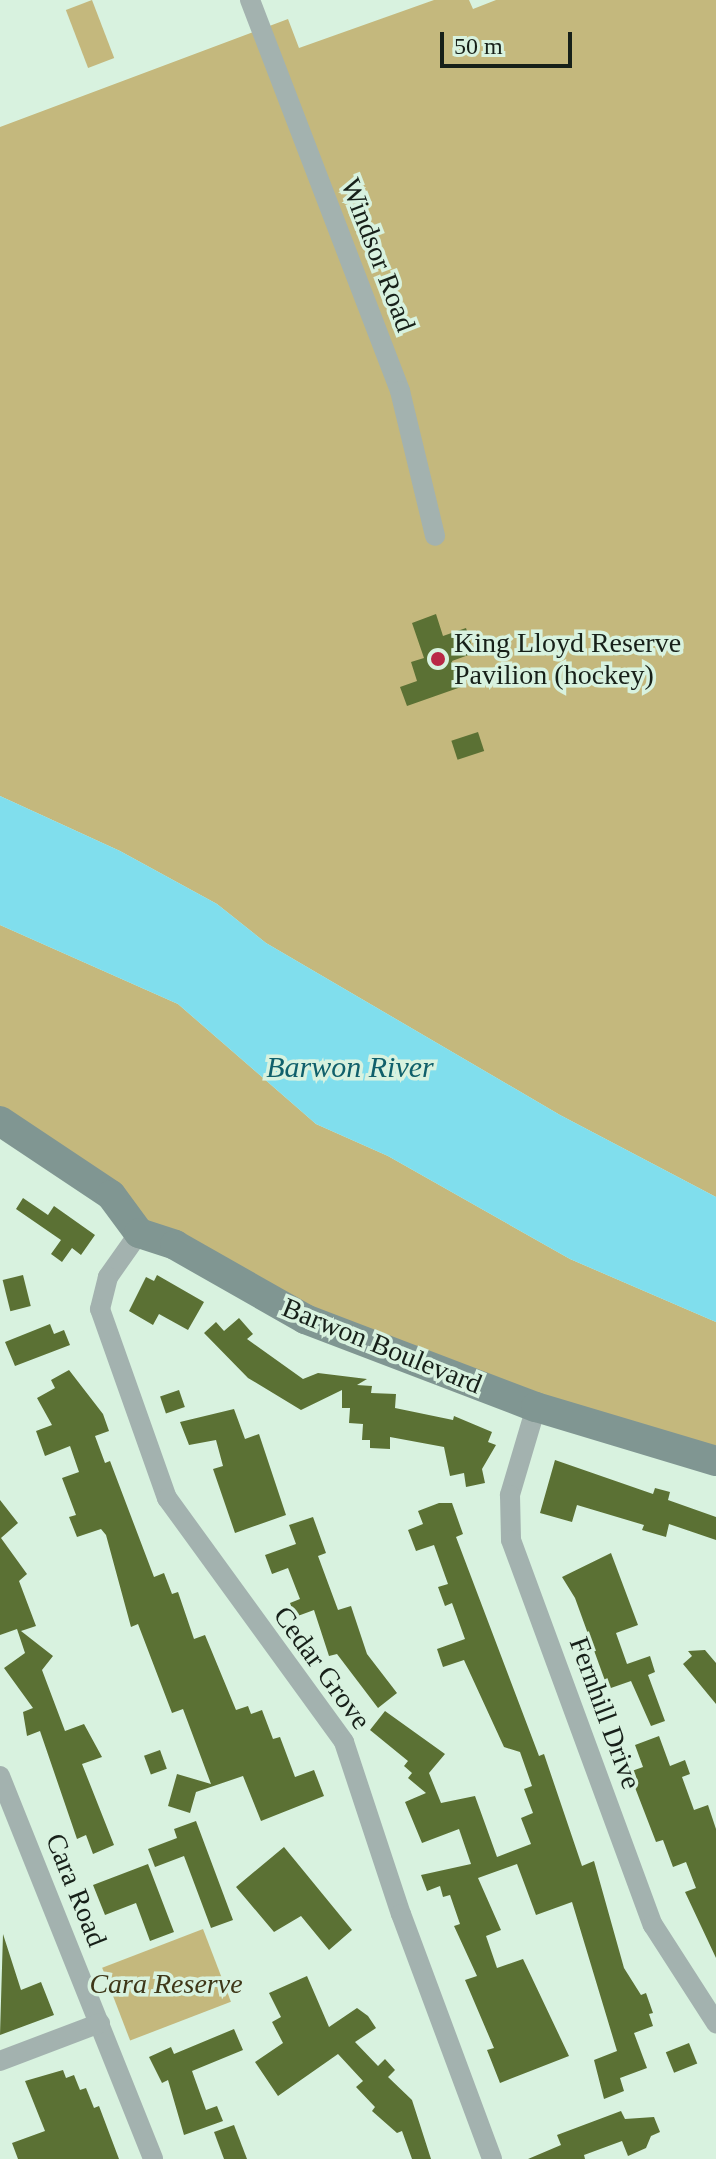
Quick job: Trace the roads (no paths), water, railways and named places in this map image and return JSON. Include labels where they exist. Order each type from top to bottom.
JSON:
[{"type":"street","name":"Windsor Road","points":[[250,0],[400,391],[435,536]]},
{"type":"street","points":[[0,1121],[111,1195],[139,1233]]},
{"type":"street","name":"Barwon Boulevard","points":[[139,1233],[175,1245],[341,1336],[536,1407],[716,1461]]},
{"type":"street","name":"Cedar Grove","points":[[139,1233],[108,1277],[100,1309],[167,1498],[344,1742],[401,1914],[492,2159]]},
{"type":"street","name":"Fernhill Drive","points":[[536,1407],[510,1495],[511,1540],[653,1925],[716,2023]]},
{"type":"street","name":"Cara Road","points":[[0,1776],[153,2159]]},
{"type":"street","points":[[0,2061],[100,2023]]},
{"type":"water","name":"Barwon River","points":[[0,796],[120,851],[217,904],[266,943],[560,1115],[716,1197],[716,1322],[570,1259],[388,1156],[316,1124],[178,1004],[0,925]]},
{"type":"place","name":"King Lloyd Reserve Pavilion (hockey)","points":[[438,659]]},
{"type":"park label","name":"Cara Reserve","points":[[166,1984]]}]
